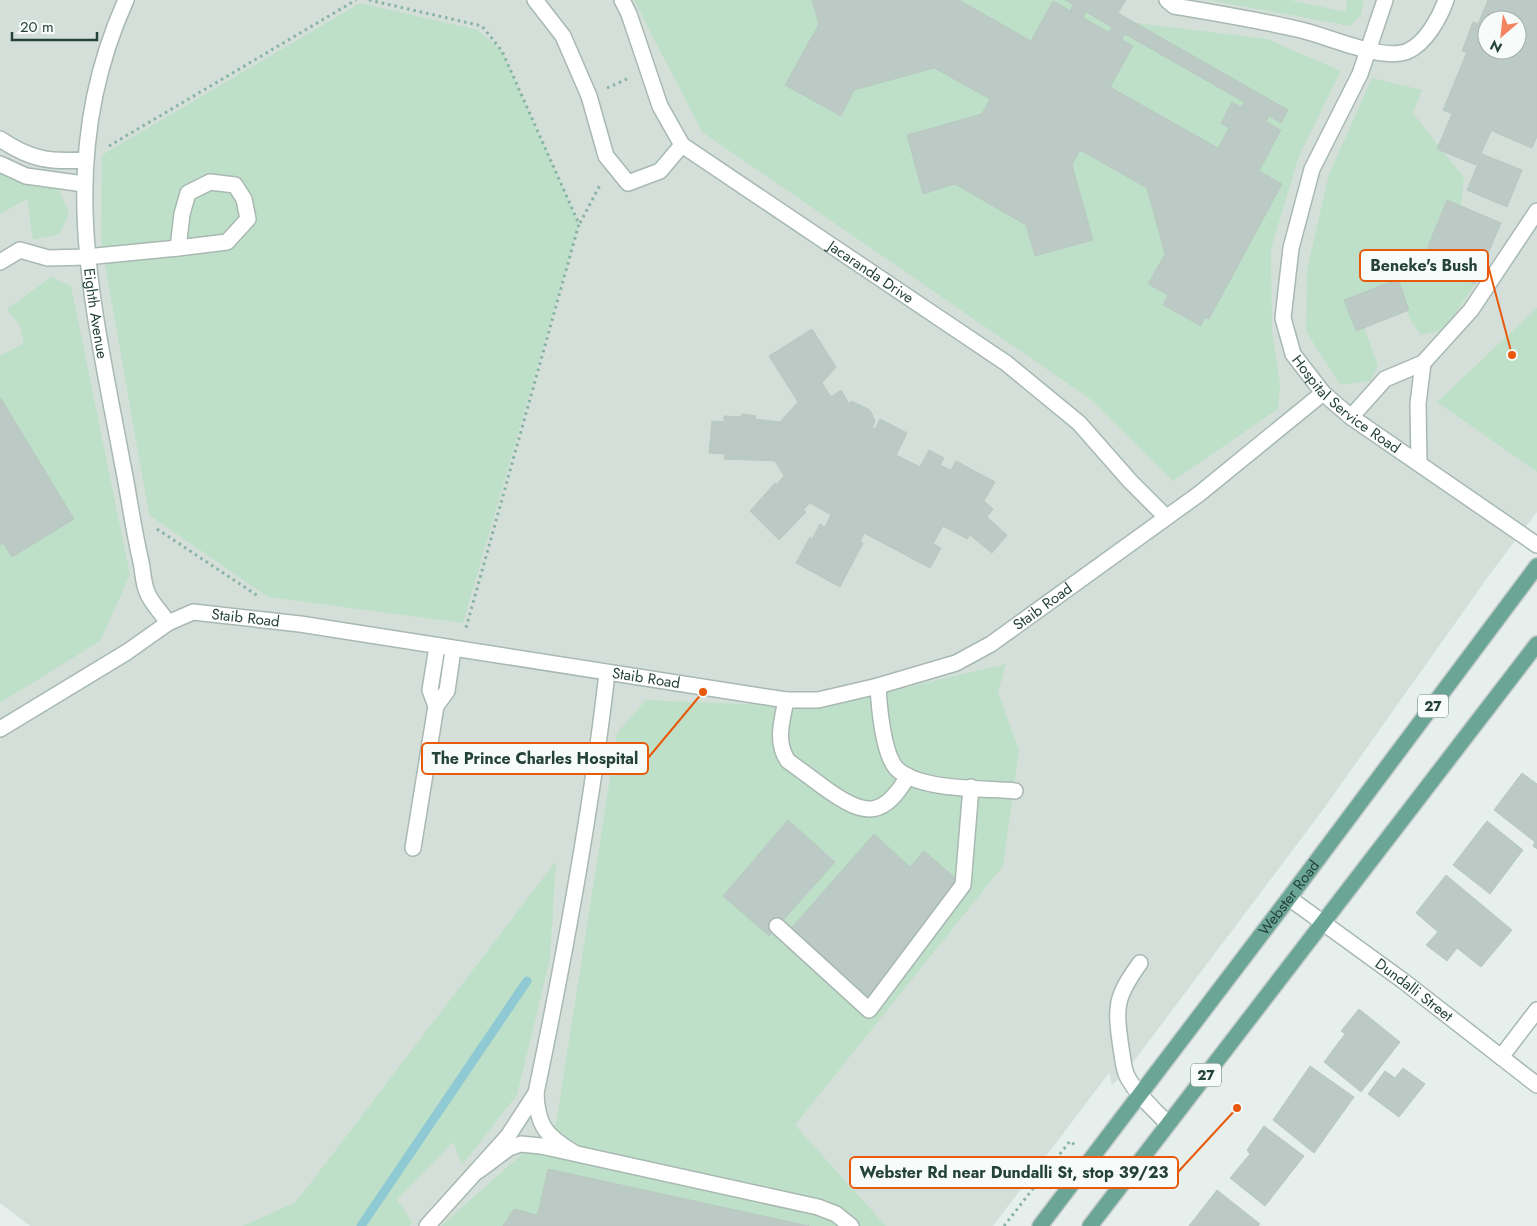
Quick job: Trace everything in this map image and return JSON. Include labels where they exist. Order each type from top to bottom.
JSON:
[{"type":"main road","name":"Webster Road","points":[[1040,1226],[1290,898],[1537,566]]},
{"type":"main road","name":"27","points":[[1090,1226],[1537,644]]},
{"type":"street","name":"Eighth Avenue","points":[[126,0],[102,66],[85,160],[86,257],[93,310],[123,464],[129,511],[147,592],[168,623]]},
{"type":"street","points":[[535,0],[563,36],[588,96],[606,156],[628,183],[660,171],[682,144]]},
{"type":"street","name":"Jacaranda Drive","points":[[622,0],[632,23],[660,106],[682,144],[1006,363],[1080,423],[1130,481],[1166,517]]},
{"type":"street","points":[[1167,0],[1174,6],[1303,30],[1369,51],[1394,53],[1408,51],[1432,30],[1446,0]]},
{"type":"street","name":"Hospital Service Road","points":[[1385,0],[1360,74],[1312,169],[1291,248],[1284,318],[1293,354],[1323,393],[1351,417],[1537,545]]},
{"type":"street","points":[[0,139],[32,157],[52,162],[85,160]]},
{"type":"street","points":[[0,164],[26,176],[84,184]]},
{"type":"street","points":[[0,262],[20,250],[48,258],[86,257],[178,248],[227,242],[248,219],[244,199],[234,185],[210,182],[188,192],[182,214],[178,248]]},
{"type":"street","points":[[1351,417],[1384,379],[1423,362],[1471,310],[1537,211]]},
{"type":"street","points":[[1419,463],[1418,404],[1423,362]]},
{"type":"street","name":"Staib Road","points":[[0,729],[127,652],[168,623],[194,612],[409,640],[437,647],[786,700],[818,700],[878,686],[956,663],[991,644],[1199,494],[1323,393]]},
{"type":"street","points":[[436,706],[430,690],[437,647]]},
{"type":"street","points":[[413,848],[436,706],[447,691],[458,650]]},
{"type":"street","points":[[572,1152],[554,1141],[545,1130],[537,1111],[536,1092],[562,971],[566,930],[598,745],[607,673]]},
{"type":"street","points":[[878,686],[880,712],[889,752],[895,767],[908,776],[922,782],[1015,791]]},
{"type":"street","points":[[786,700],[780,740],[782,752],[788,761],[845,802],[858,809],[881,806],[897,795],[908,776]]},
{"type":"street","points":[[778,926],[869,1010],[964,885],[971,788]]},
{"type":"street","name":"Dundalli Street","points":[[1290,898],[1537,1085]]},
{"type":"street","points":[[1140,962],[1123,986],[1117,1011],[1125,1073],[1140,1095],[1168,1124]]},
{"type":"street","points":[[1501,1057],[1537,1010]]},
{"type":"street","points":[[427,1226],[508,1136],[536,1092]]},
{"type":"street","points":[[478,1171],[509,1148],[521,1144],[572,1152],[818,1207],[836,1214],[852,1226]]},
{"type":"path","points":[[85,160],[356,0]]},
{"type":"path","points":[[369,0],[482,26],[502,52],[580,224]]},
{"type":"path","points":[[588,96],[636,76]]},
{"type":"path","points":[[458,650],[466,629],[580,224],[599,190],[606,156]]},
{"type":"path","points":[[129,511],[264,600]]},
{"type":"shaded area","points":[[0,0],[1537,0],[1537,512],[1490,574],[1322,811],[1125,1073],[1112,1085],[1109,1073],[993,1226],[30,1226],[0,1203]]},
{"type":"green space","points":[[634,0],[812,0],[819,24],[785,85],[841,115],[854,90],[934,68],[990,99],[982,114],[907,135],[923,193],[955,184],[1026,225],[1035,256],[1093,240],[1072,165],[1080,150],[1147,188],[1165,254],[1148,284],[1168,295],[1163,305],[1201,326],[1205,317],[1209,318],[1282,184],[1259,171],[1281,129],[1232,102],[1221,123],[1229,128],[1218,148],[1110,87],[1133,46],[1053,1],[1031,41],[959,0],[1095,0],[1136,23],[1267,39],[1341,71],[1299,156],[1271,249],[1272,332],[1280,384],[1278,409],[1173,481],[1090,399],[702,132]]},
{"type":"green space","points":[[1208,0],[1290,0],[1345,12],[1347,0],[1364,0],[1361,15],[1350,26]]},
{"type":"green space","points":[[360,3],[478,30],[502,51],[579,224],[463,623],[268,597],[149,515],[101,241],[102,155]]},
{"type":"green space","points":[[1372,78],[1422,90],[1413,113],[1464,178],[1461,206],[1447,201],[1422,261],[1475,284],[1445,329],[1421,335],[1410,320],[1398,280],[1353,296],[1378,366],[1370,381],[1340,385],[1306,331],[1307,270],[1329,174]]},
{"type":"green space","points":[[0,163],[59,190],[69,213],[60,234],[33,240],[27,199],[0,214]]},
{"type":"green space","points":[[51,277],[71,286],[130,575],[100,641],[0,703],[0,353],[2,355],[24,343],[20,326],[7,309]]},
{"type":"green space","points":[[1537,308],[1537,472],[1437,402]]},
{"type":"green space","points":[[1006,664],[998,692],[1019,750],[1003,866],[795,1125],[886,1226],[441,1226],[556,1124],[617,733],[646,700],[821,707]]},
{"type":"green space","points":[[556,861],[550,959],[517,1095],[462,1165],[453,1142],[397,1200],[413,1223],[409,1226],[243,1226],[296,1202]]},
{"type":"building","points":[[812,0],[959,0],[1031,41],[1053,1],[1133,46],[1110,87],[1218,148],[1229,128],[1221,123],[1232,102],[1281,130],[1259,171],[1282,184],[1209,319],[1205,317],[1201,326],[1163,305],[1168,295],[1148,284],[1165,254],[1147,188],[1080,150],[1072,165],[1093,240],[1035,256],[1026,225],[955,184],[923,194],[907,135],[982,114],[990,99],[934,68],[854,90],[841,116],[785,85],[819,24]]},
{"type":"building","points":[[1065,0],[1126,0],[1118,13],[1288,110],[1281,123],[1269,116],[1266,121],[1242,107],[1244,102],[1125,34],[1122,40],[1109,32],[1112,27],[1086,12],[1083,18],[1070,11],[1073,5]]},
{"type":"building","points":[[1488,0],[1537,0],[1537,136],[1532,148],[1443,110],[1467,52],[1462,51],[1473,22],[1477,24],[1477,60],[1527,60],[1527,10],[1484,10]]},
{"type":"building","points":[[1452,114],[1491,131],[1476,165],[1437,149]]},
{"type":"building","points":[[1482,154],[1522,170],[1507,207],[1467,190]]},
{"type":"building","points":[[1447,200],[1501,223],[1475,284],[1422,261]]},
{"type":"building","points":[[1398,279],[1409,310],[1356,331],[1344,300]]},
{"type":"building","points":[[812,329],[836,367],[822,383],[831,397],[841,390],[849,404],[851,401],[870,410],[875,421],[872,428],[875,429],[880,419],[907,433],[896,455],[920,467],[929,450],[944,458],[940,465],[951,470],[956,461],[995,482],[984,501],[993,509],[987,517],[1007,535],[992,553],[970,535],[967,539],[943,526],[933,544],[941,548],[930,568],[864,533],[860,542],[863,543],[840,587],[796,563],[810,537],[812,539],[820,524],[825,527],[831,515],[810,503],[803,510],[806,512],[779,540],[750,511],[775,483],[776,485],[784,476],[775,461],[724,459],[725,454],[709,453],[712,421],[724,422],[724,416],[741,417],[742,414],[756,416],[755,419],[780,422],[798,402],[769,356]]},
{"type":"building","points":[[0,397],[74,519],[12,557],[3,543],[0,545]]},
{"type":"building","points":[[1522,773],[1537,784],[1537,849],[1533,846],[1535,842],[1494,810]]},
{"type":"building","points":[[788,820],[835,862],[769,936],[723,896]]},
{"type":"building","points":[[1487,821],[1523,850],[1490,894],[1453,865]]},
{"type":"building","points":[[874,834],[910,867],[924,851],[960,882],[866,1000],[787,933]]},
{"type":"building","points":[[1446,875],[1512,930],[1481,967],[1457,948],[1447,961],[1426,945],[1438,932],[1416,913]]},
{"type":"building","points":[[1359,1009],[1400,1042],[1361,1092],[1324,1062],[1345,1034],[1341,1031]]},
{"type":"building","points":[[1310,1066],[1354,1097],[1314,1153],[1273,1120]]},
{"type":"building","points":[[1403,1068],[1425,1084],[1399,1117],[1368,1094],[1385,1071],[1395,1078]]},
{"type":"building","points":[[1264,1126],[1304,1156],[1265,1206],[1230,1178],[1250,1154],[1247,1150]]},
{"type":"building","points":[[548,1169],[809,1226],[535,1226]]},
{"type":"building","points":[[1217,1190],[1260,1224],[1258,1226],[1189,1226]]},
{"type":"building","points":[[514,1209],[537,1215],[535,1226],[503,1226]]},
{"type":"waterway","points":[[361,1226],[527,981]]},
{"type":"place","name":"Beneke's Bush","points":[[1512,355]]},
{"type":"place","name":"The Prince Charles Hospital","points":[[703,692]]},
{"type":"place","name":"Webster Rd near Dundalli St, stop 39/23","points":[[1237,1108]]}]
